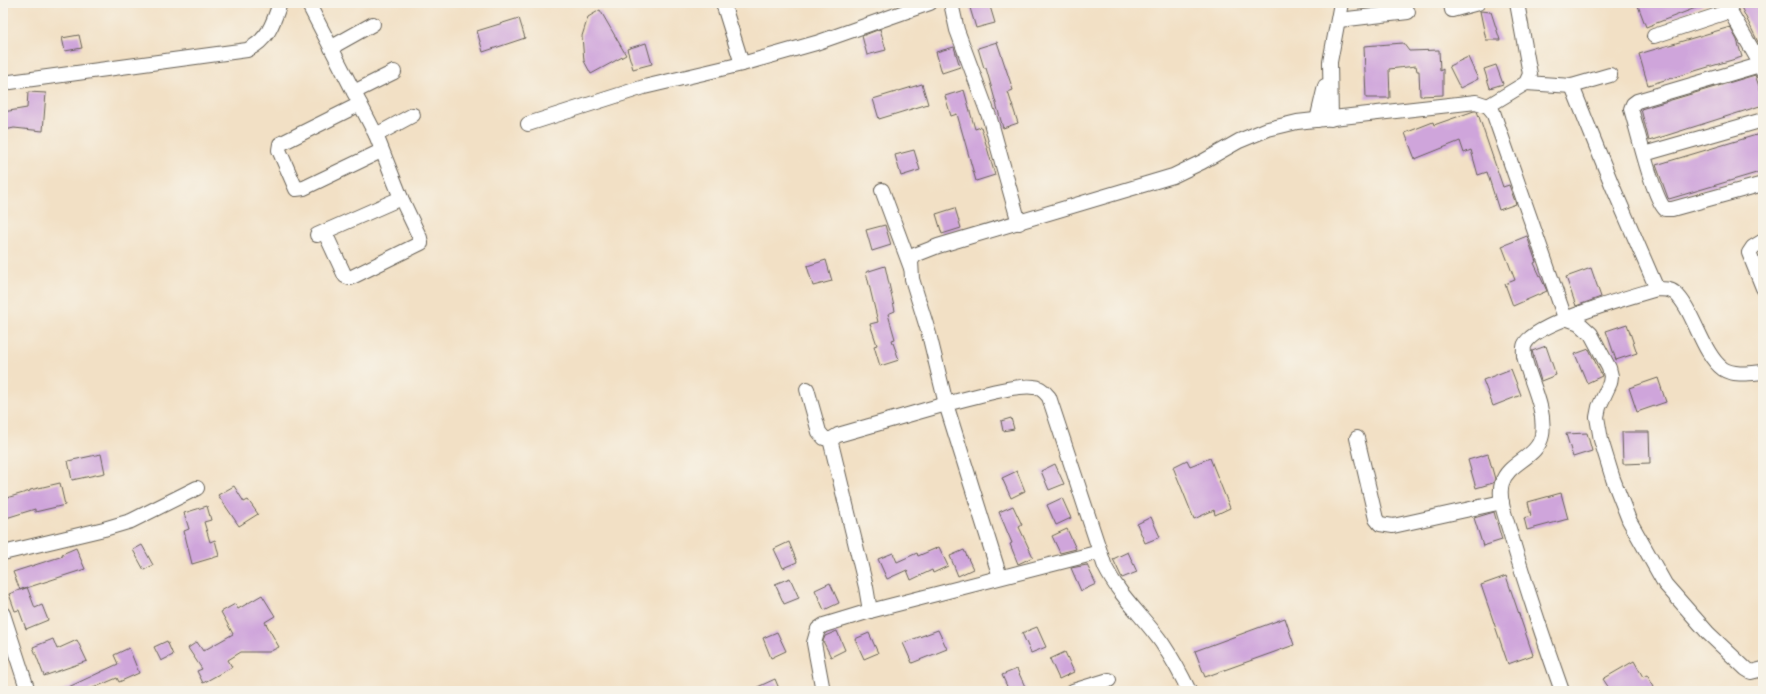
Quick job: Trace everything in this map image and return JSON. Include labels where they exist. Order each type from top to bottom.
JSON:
[{"type":"street","points":[[3,83],[247,50],[256,46],[265,38],[272,27],[280,3]]},
{"type":"street","points":[[308,3],[376,135],[381,151],[421,243],[350,278],[345,276],[321,234],[401,198]]},
{"type":"street","points":[[723,3],[742,64]]},
{"type":"street","points":[[528,124],[644,87],[742,64],[816,43],[930,3]]},
{"type":"street","points":[[951,3],[957,30],[990,119],[1019,223]]},
{"type":"street","points":[[1324,120],[1330,62],[1341,3]]},
{"type":"street","points":[[1451,3],[1452,10],[1478,3]]},
{"type":"street","points":[[1488,106],[1526,83],[1530,74],[1516,3]]},
{"type":"street","points":[[1654,36],[1728,7],[1762,67],[1637,101],[1632,104],[1631,109],[1644,154],[1659,200],[1665,209],[1672,210],[1763,184]]},
{"type":"street","points":[[1338,20],[1391,8],[1408,12]]},
{"type":"street","points":[[332,47],[373,24]]},
{"type":"street","points":[[381,151],[304,188],[296,189],[279,150],[280,144],[357,98],[394,72]]},
{"type":"street","points":[[1526,83],[1572,86],[1610,75]]},
{"type":"street","points":[[1572,86],[1609,178],[1657,289]]},
{"type":"street","points":[[911,268],[911,261],[915,255],[923,251],[1173,176],[1202,162],[1239,141],[1268,129],[1298,122],[1476,102],[1488,106],[1493,112],[1565,318]]},
{"type":"street","points":[[376,135],[413,115]]},
{"type":"street","points":[[1644,154],[1763,120]]},
{"type":"street","points":[[882,190],[911,268],[946,404],[1000,577]]},
{"type":"street","points":[[1763,241],[1753,247],[1750,253],[1763,288]]},
{"type":"street","points":[[1562,691],[1529,596],[1502,502],[1501,484],[1504,477],[1532,453],[1538,446],[1541,438],[1542,427],[1538,400],[1524,354],[1525,344],[1531,337],[1565,318],[1657,289],[1668,289],[1681,300],[1702,341],[1724,369],[1735,372],[1763,372]]},
{"type":"street","points":[[1565,318],[1579,323],[1591,334],[1609,368],[1611,376],[1610,383],[1599,407],[1597,417],[1601,440],[1620,499],[1665,584],[1708,633],[1746,669],[1751,672],[1763,669]]},
{"type":"street","points":[[832,440],[838,435],[946,404],[1016,388],[1033,386],[1044,391],[1049,397],[1054,410],[1100,552],[1109,574],[1119,592],[1161,642],[1180,672],[1189,691]]},
{"type":"street","points":[[807,389],[819,432],[824,438],[832,440]]},
{"type":"street","points":[[1357,438],[1376,519],[1380,524],[1393,526],[1502,502]]},
{"type":"street","points":[[832,440],[832,454],[846,504],[870,611]]},
{"type":"street","points":[[3,553],[104,529],[131,521],[197,488]]},
{"type":"street","points":[[823,691],[814,643],[818,629],[824,625],[870,611],[1100,552]]},
{"type":"street","points":[[3,614],[28,691]]},
{"type":"street","points":[[1073,691],[1109,680]]},
{"type":"building","points":[[989,3],[995,23],[976,28],[970,8]]},
{"type":"building","points":[[1637,3],[1706,3],[1706,4],[1646,27]]},
{"type":"building","points":[[1739,3],[1763,3],[1763,51],[1757,40]]},
{"type":"building","points":[[600,10],[626,55],[591,74],[584,61],[582,36],[588,17]]},
{"type":"building","points":[[1480,11],[1491,12],[1500,40],[1486,40]]},
{"type":"building","points":[[519,18],[525,38],[483,52],[477,31]]},
{"type":"building","points":[[1730,27],[1737,40],[1742,57],[1648,85],[1639,54]]},
{"type":"building","points":[[880,29],[886,50],[867,55],[862,36]]},
{"type":"building","points":[[79,35],[82,48],[65,51],[62,38]]},
{"type":"building","points":[[997,42],[1013,90],[1008,92],[1018,123],[1003,128],[986,68],[984,68],[978,48]]},
{"type":"building","points":[[646,43],[652,64],[633,69],[627,49]]},
{"type":"building","points":[[1403,43],[1409,51],[1439,50],[1440,71],[1443,69],[1443,95],[1420,96],[1419,71],[1417,71],[1416,66],[1389,69],[1390,98],[1366,98],[1364,46]]},
{"type":"building","points":[[954,47],[960,67],[942,73],[936,52]]},
{"type":"building","points":[[1468,57],[1478,79],[1460,88],[1449,66]]},
{"type":"building","points":[[1496,65],[1503,84],[1490,88],[1484,69]]},
{"type":"building","points":[[1755,75],[1763,97],[1763,105],[1649,141],[1641,109]]},
{"type":"building","points":[[922,84],[928,104],[879,119],[873,99]]},
{"type":"building","points":[[964,90],[975,129],[981,127],[995,175],[976,181],[957,114],[951,116],[945,96]]},
{"type":"building","points":[[28,92],[46,93],[43,131],[14,128],[5,130],[3,112],[27,108]]},
{"type":"building","points":[[1477,111],[1503,187],[1509,185],[1516,204],[1499,210],[1487,172],[1478,175],[1471,150],[1464,153],[1460,141],[1415,159],[1405,133],[1433,122],[1434,125]]},
{"type":"building","points":[[1763,133],[1763,171],[1669,199],[1668,198],[1656,165]]},
{"type":"building","points":[[914,150],[920,170],[901,176],[895,155]]},
{"type":"building","points":[[955,208],[961,228],[942,234],[936,214]]},
{"type":"building","points":[[885,225],[891,245],[872,251],[866,230]]},
{"type":"building","points":[[1527,236],[1536,262],[1534,263],[1547,291],[1513,306],[1505,284],[1515,280],[1502,246]]},
{"type":"building","points":[[826,260],[832,281],[813,286],[807,266]]},
{"type":"building","points":[[885,266],[895,311],[888,314],[895,339],[892,340],[899,360],[880,366],[874,346],[877,345],[870,324],[878,322],[866,272]]},
{"type":"building","points":[[1591,268],[1601,297],[1576,306],[1566,277]]},
{"type":"building","points":[[1627,324],[1637,353],[1616,360],[1606,331]]},
{"type":"building","points":[[1546,346],[1556,375],[1541,381],[1532,351]]},
{"type":"building","points":[[1589,349],[1602,376],[1587,383],[1575,354]]},
{"type":"building","points":[[1511,369],[1521,395],[1493,406],[1483,380]]},
{"type":"building","points":[[1658,378],[1666,402],[1637,412],[1629,388]]},
{"type":"building","points":[[1011,418],[1014,429],[1003,431],[1001,421]]},
{"type":"building","points":[[1622,432],[1649,432],[1650,463],[1623,464]]},
{"type":"building","points":[[1587,433],[1592,451],[1573,457],[1566,434]]},
{"type":"building","points":[[101,454],[105,473],[72,480],[68,461]]},
{"type":"building","points":[[1488,454],[1495,479],[1493,483],[1476,488],[1468,460]]},
{"type":"building","points":[[1210,458],[1230,508],[1215,515],[1214,510],[1194,519],[1173,467],[1187,460],[1190,466]]},
{"type":"building","points":[[1055,464],[1064,484],[1049,490],[1041,471]]},
{"type":"building","points":[[1017,471],[1025,491],[1011,498],[1002,478]]},
{"type":"building","points":[[60,483],[65,505],[35,512],[35,509],[3,519],[3,499],[30,490]]},
{"type":"building","points":[[234,486],[244,502],[248,500],[258,514],[239,526],[218,495]]},
{"type":"building","points":[[1561,493],[1568,519],[1527,530],[1524,518],[1531,516],[1528,502]]},
{"type":"building","points":[[1062,498],[1071,518],[1056,525],[1047,505]]},
{"type":"building","points":[[207,506],[211,520],[204,522],[210,542],[215,540],[219,556],[192,564],[184,531],[189,529],[184,513]]},
{"type":"building","points":[[1013,506],[1022,525],[1019,527],[1033,557],[1018,564],[1010,544],[1012,543],[999,512]]},
{"type":"building","points":[[1494,512],[1502,540],[1483,546],[1474,518]]},
{"type":"building","points":[[1151,517],[1160,537],[1145,543],[1137,524]]},
{"type":"building","points":[[1067,529],[1076,549],[1060,553],[1052,536]]},
{"type":"building","points":[[789,542],[797,562],[783,568],[774,549]]},
{"type":"building","points":[[142,545],[153,565],[144,570],[133,550]]},
{"type":"building","points":[[939,547],[948,566],[933,573],[932,570],[911,580],[907,570],[887,579],[878,559],[893,553],[897,562],[917,553],[918,556]]},
{"type":"building","points":[[76,548],[85,569],[20,590],[13,572],[63,556],[62,554]]},
{"type":"building","points":[[964,550],[973,569],[958,576],[950,556]]},
{"type":"building","points":[[1128,552],[1137,572],[1122,578],[1113,559]]},
{"type":"building","points":[[1087,565],[1096,584],[1081,591],[1071,568]]},
{"type":"building","points":[[1506,576],[1533,655],[1508,664],[1481,585]]},
{"type":"building","points":[[790,578],[799,598],[784,604],[775,584]]},
{"type":"building","points":[[830,583],[839,603],[824,610],[815,590]]},
{"type":"building","points":[[27,587],[35,608],[42,605],[48,620],[26,629],[19,610],[15,611],[9,594]]},
{"type":"building","points":[[262,595],[275,616],[265,622],[279,647],[269,652],[241,652],[228,660],[232,667],[203,683],[197,671],[202,669],[188,648],[197,642],[203,651],[233,634],[221,612],[235,604],[238,609]]},
{"type":"building","points":[[1285,618],[1294,645],[1205,677],[1195,651]]},
{"type":"building","points":[[1037,627],[1046,647],[1031,653],[1022,633]]},
{"type":"building","points":[[938,630],[947,649],[912,663],[903,643]]},
{"type":"building","points":[[837,631],[845,650],[831,657],[823,641],[825,636]]},
{"type":"building","points":[[777,632],[786,651],[771,658],[763,638]]},
{"type":"building","points":[[869,633],[878,653],[864,659],[855,639]]},
{"type":"building","points":[[53,639],[57,649],[77,640],[87,661],[44,676],[33,647]]},
{"type":"building","points":[[167,641],[173,655],[161,661],[154,647]]},
{"type":"building","points":[[129,648],[139,673],[119,682],[117,678],[86,691],[60,691],[118,664],[114,655]]},
{"type":"building","points":[[1065,652],[1074,672],[1059,679],[1050,659]]},
{"type":"building","points":[[1634,661],[1643,677],[1647,675],[1654,687],[1646,691],[1611,691],[1603,679]]},
{"type":"building","points":[[1017,669],[1027,691],[1009,691],[1002,675]]},
{"type":"building","points":[[775,679],[780,691],[749,691]]}]
